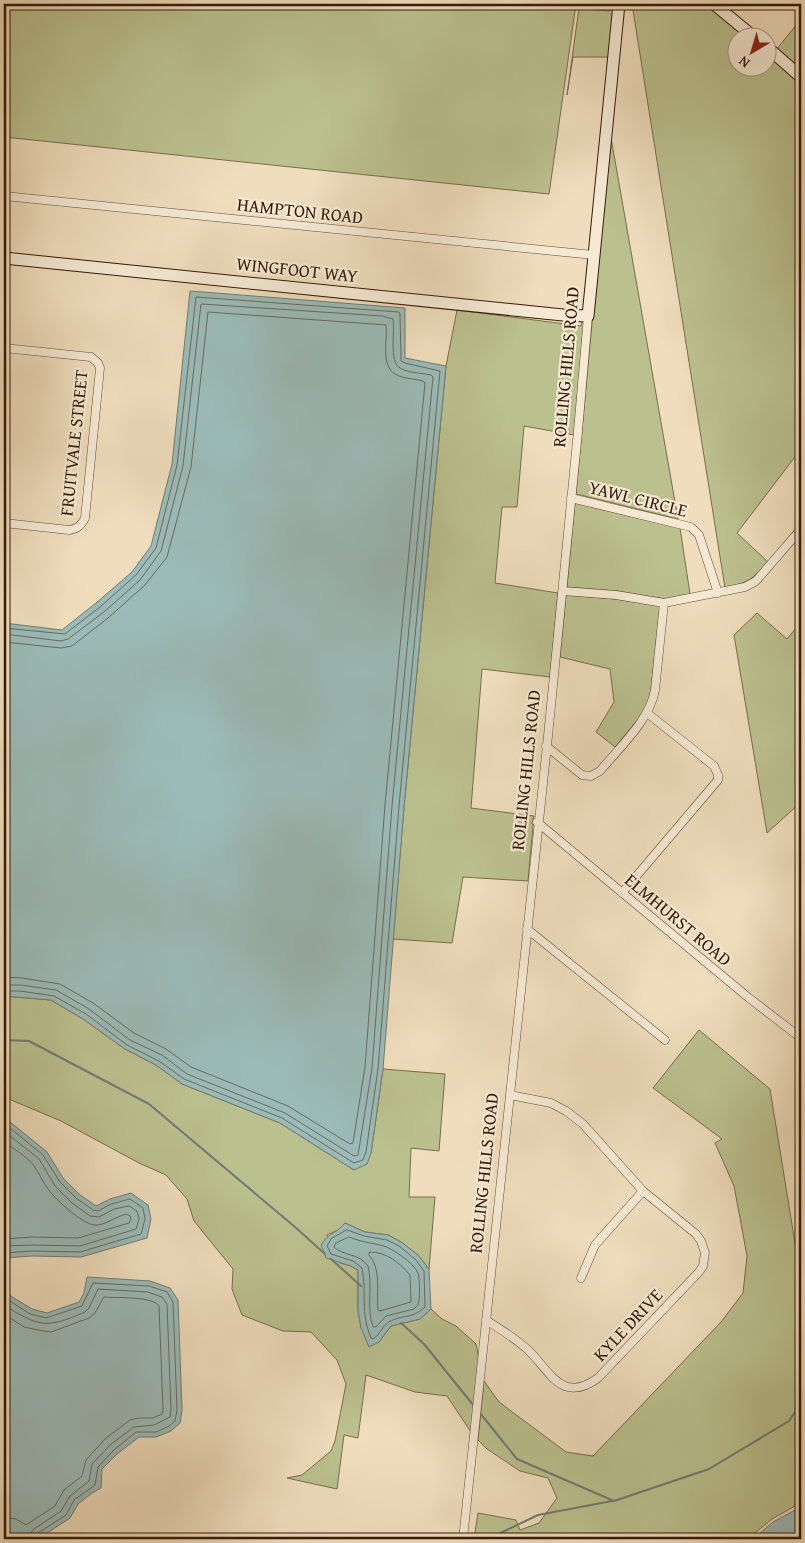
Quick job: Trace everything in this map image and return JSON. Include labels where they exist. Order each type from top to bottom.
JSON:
[{"type":"street","name":"ROLLING HILLS ROAD","points":[[463,1539],[562,591],[619,4]]},
{"type":"street","points":[[714,4],[743,28]]},
{"type":"street","points":[[778,56],[801,76]]},
{"type":"street","name":"HAMPTON ROAD","points":[[4,196],[594,255]]},
{"type":"street","name":"WINGFOOT WAY","points":[[4,258],[588,316]]},
{"type":"street","name":"FRUITVALE STREET","points":[[4,348],[91,357],[96,360],[100,368],[83,523],[69,530],[4,523]]},
{"type":"street","name":"YAWL CIRCLE","points":[[571,498],[691,527],[699,535],[718,593]]},
{"type":"street","points":[[562,591],[664,603],[744,587],[756,581],[801,529]]},
{"type":"street","points":[[546,746],[582,775],[590,776],[600,771],[647,713],[653,699],[664,603]]},
{"type":"street","points":[[622,893],[718,780],[714,766],[647,713]]},
{"type":"street","name":"ELMHURST ROAD","points":[[537,822],[749,998],[801,1038]]},
{"type":"street","points":[[527,929],[665,1040]]},
{"type":"street","name":"KYLE DRIVE","points":[[486,1320],[519,1342],[550,1376],[561,1384],[581,1387],[598,1378],[699,1272],[705,1260],[703,1246],[696,1234],[643,1191],[583,1124],[566,1111],[543,1100],[510,1094]]},
{"type":"street","points":[[581,1278],[589,1256],[599,1240],[643,1191]]},
{"type":"green space","points":[[4,4],[576,4],[549,194],[4,137]]},
{"type":"green space","points":[[576,4],[611,4],[610,8]]},
{"type":"green space","points":[[632,4],[708,4],[737,28],[728,28],[728,78],[778,78],[778,62],[801,82],[801,449],[737,533],[768,562],[750,580],[725,588]]},
{"type":"green space","points":[[579,8],[609,11],[613,8],[609,57],[573,57],[567,95]]},
{"type":"green space","points":[[801,19],[801,71],[778,52],[778,48]]},
{"type":"green space","points":[[610,132],[678,519],[576,494]]},
{"type":"green space","points":[[457,310],[581,326],[582,319],[584,319],[574,435],[524,426],[517,507],[502,507],[495,583],[558,593],[550,677],[482,669],[471,808],[534,816],[528,881],[463,877],[452,943],[393,939],[446,366]]},
{"type":"green space","points":[[575,503],[680,528],[690,594],[665,599],[617,591],[567,587]]},
{"type":"green space","points":[[566,595],[615,599],[660,606],[650,698],[643,713],[615,747],[596,732],[614,702],[610,669],[560,657]]},
{"type":"green space","points":[[757,613],[787,639],[801,622],[801,802],[767,833],[734,635]]},
{"type":"green space","points":[[4,996],[51,1000],[83,1019],[125,1049],[156,1065],[182,1084],[280,1123],[354,1170],[371,1153],[383,1069],[445,1074],[439,1151],[411,1148],[409,1197],[435,1197],[429,1269],[418,1255],[388,1235],[365,1232],[345,1223],[340,1229],[327,1235],[340,1263],[358,1270],[358,1310],[361,1328],[379,1342],[391,1326],[420,1319],[431,1309],[442,1319],[456,1326],[476,1344],[479,1360],[471,1432],[447,1396],[415,1392],[366,1375],[358,1438],[344,1435],[337,1489],[287,1478],[302,1475],[331,1451],[335,1441],[346,1384],[337,1360],[311,1332],[283,1331],[242,1315],[232,1289],[233,1269],[194,1221],[187,1199],[166,1175],[139,1163],[61,1121],[4,1097]]},
{"type":"green space","points":[[699,1030],[770,1089],[801,1280],[801,1505],[795,1506],[772,1519],[750,1537],[733,1539],[474,1539],[478,1513],[516,1520],[520,1530],[539,1523],[557,1498],[548,1478],[520,1471],[487,1449],[478,1440],[484,1381],[499,1402],[566,1452],[593,1456],[721,1322],[743,1293],[747,1256],[734,1186],[715,1143],[722,1139],[653,1088]]},
{"type":"water","points":[[190,291],[405,308],[405,358],[446,366],[404,807],[383,1069],[371,1153],[367,1164],[354,1170],[280,1123],[182,1084],[156,1065],[125,1049],[83,1019],[51,1000],[4,996],[4,623],[62,630],[132,572],[151,546],[172,464]]},
{"type":"water","points":[[4,1117],[47,1152],[63,1178],[79,1194],[96,1206],[110,1199],[131,1193],[148,1205],[151,1219],[147,1238],[81,1257],[32,1256],[4,1258]]},
{"type":"water","points":[[345,1223],[365,1232],[388,1235],[401,1242],[418,1255],[429,1269],[431,1309],[420,1319],[391,1326],[379,1342],[369,1347],[361,1328],[358,1310],[358,1270],[326,1258],[321,1245]]},
{"type":"water","points":[[87,1277],[150,1281],[170,1288],[178,1300],[182,1410],[180,1423],[171,1431],[156,1437],[139,1437],[117,1454],[102,1469],[101,1488],[78,1504],[70,1518],[38,1539],[4,1536],[4,1292],[32,1309],[47,1313],[79,1302],[84,1293]]},
{"type":"water","points":[[797,1509],[801,1509],[801,1533],[794,1539],[753,1539],[773,1522]]},
{"type":"waterway","points":[[4,1040],[29,1041],[149,1104],[325,1254]]},
{"type":"waterway","points":[[331,1259],[361,1286]]},
{"type":"waterway","points":[[401,1323],[424,1344],[474,1406]]},
{"type":"waterway","points":[[480,1413],[517,1459],[614,1501],[709,1469],[789,1421],[801,1403]]},
{"type":"waterway","points":[[488,1539],[538,1515],[612,1501]]}]
